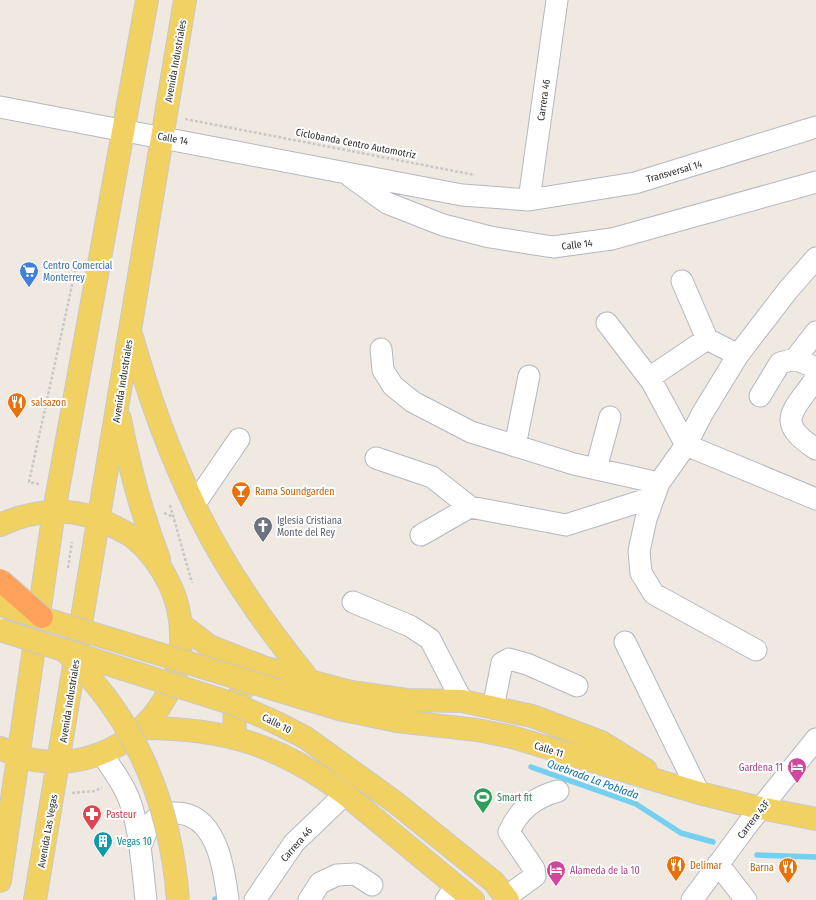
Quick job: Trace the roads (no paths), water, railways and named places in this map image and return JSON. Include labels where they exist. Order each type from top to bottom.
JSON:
[{"type":"highway","points":[[0,580],[42,617]]},
{"type":"main road","points":[[0,881],[10,752],[146,0]]},
{"type":"main road","name":"Avenida Industriales","points":[[59,762],[185,0]]},
{"type":"main road","points":[[130,331],[144,380],[160,427],[194,505],[236,580],[286,651],[310,681]]},
{"type":"main road","points":[[10,752],[34,760],[59,762],[81,760],[102,754],[124,743],[143,728],[166,698],[180,662],[182,625],[175,595],[162,568],[140,504],[127,455],[118,406]]},
{"type":"main road","points":[[0,525],[19,516],[54,511],[78,513],[99,519],[134,538],[162,568]]},
{"type":"main road","points":[[0,605],[42,617]]},
{"type":"main road","name":"Calle 11","points":[[42,617],[280,692],[339,709],[389,719],[477,730],[512,737],[671,786],[760,808],[816,819]]},
{"type":"main road","points":[[182,625],[209,646],[263,667],[351,692],[406,700],[462,701],[532,716],[601,742],[671,786]]},
{"type":"main road","name":"Calle 10","points":[[0,630],[237,705],[306,738],[396,803],[494,882],[507,898]]},
{"type":"main road","points":[[63,649],[97,686],[126,727],[149,772],[166,819],[176,868],[178,900]]},
{"type":"main road","points":[[236,738],[233,717],[237,698],[247,680],[263,667]]},
{"type":"main road","points":[[143,728],[178,728],[236,738],[276,751],[324,777],[346,794],[451,893],[473,900]]},
{"type":"main road","name":"Avenida Las Vegas","points":[[35,900],[59,762]]},
{"type":"street","name":"Carrera 46","points":[[529,200],[557,0]]},
{"type":"street","name":"Calle 14","points":[[0,107],[162,136],[345,173],[462,194],[529,200]]},
{"type":"street","name":"Transversal 14","points":[[529,200],[635,183],[816,128]]},
{"type":"street","name":"Calle 14","points":[[345,173],[387,203],[442,225],[490,237],[553,246],[612,239],[816,182]]},
{"type":"street","points":[[756,650],[654,594],[641,573],[638,551],[646,519],[656,490],[686,445],[702,414],[738,355],[788,290],[816,258]]},
{"type":"street","points":[[682,281],[707,339],[738,355]]},
{"type":"street","points":[[607,322],[649,378],[686,445],[816,499]]},
{"type":"street","points":[[760,396],[780,363],[795,359],[816,332]]},
{"type":"street","points":[[649,378],[707,339]]},
{"type":"street","points":[[380,349],[383,370],[392,386],[413,402],[471,432],[574,464],[596,469],[656,490]]},
{"type":"street","points":[[795,359],[816,368]]},
{"type":"street","points":[[514,446],[529,376]]},
{"type":"street","points":[[816,378],[791,415],[790,424],[794,432],[816,449]]},
{"type":"street","points":[[596,469],[610,417]]},
{"type":"street","points":[[194,505],[239,439]]},
{"type":"street","points":[[376,458],[432,477],[470,507],[566,524],[656,490]]},
{"type":"street","points":[[421,535],[470,507]]},
{"type":"street","points":[[353,602],[410,626],[430,639],[462,701]]},
{"type":"street","points":[[626,642],[699,793]]},
{"type":"street","points":[[493,708],[502,663],[509,659],[527,664],[577,686]]},
{"type":"street","name":"Carrera 43F","points":[[692,900],[760,808],[816,739]]},
{"type":"street","points":[[102,754],[126,791],[133,813],[140,848],[146,900]]},
{"type":"street","points":[[507,898],[535,876],[534,869],[509,832],[514,820],[526,806],[548,794],[558,791]]},
{"type":"street","name":"Carrera 46","points":[[255,900],[294,843],[346,794]]},
{"type":"street","points":[[140,848],[149,824],[166,813],[184,812],[201,821],[214,840],[220,860],[228,900]]},
{"type":"street","points":[[718,864],[746,900]]},
{"type":"street","points":[[309,900],[320,883],[337,875],[355,874],[372,885]]},
{"type":"waterway","name":"Quebrada La Poblada","points":[[531,767],[636,804],[681,833],[713,842]]},
{"type":"waterway","name":"Quebrada La Poblada","points":[[757,855],[816,857]]},
{"type":"place","name":"Centro Comercial Monterrey","points":[[29,288]]},
{"type":"place","name":"salsazon","points":[[17,419]]},
{"type":"place","name":"Rama Soundgarden","points":[[241,508]]},
{"type":"place","name":"Iglesia Cristiana Monte del Rey","points":[[263,543]]},
{"type":"place","name":"Gardena 11","points":[[797,784]]},
{"type":"place","name":"Smart fit","points":[[483,814]]},
{"type":"place","name":"Pasteur","points":[[92,831]]},
{"type":"place","name":"Vegas 10","points":[[103,858]]},
{"type":"place","name":"Delimar","points":[[676,882]]},
{"type":"place","name":"Barna","points":[[788,884]]},
{"type":"place","name":"Alameda de la 10","points":[[556,887]]}]
